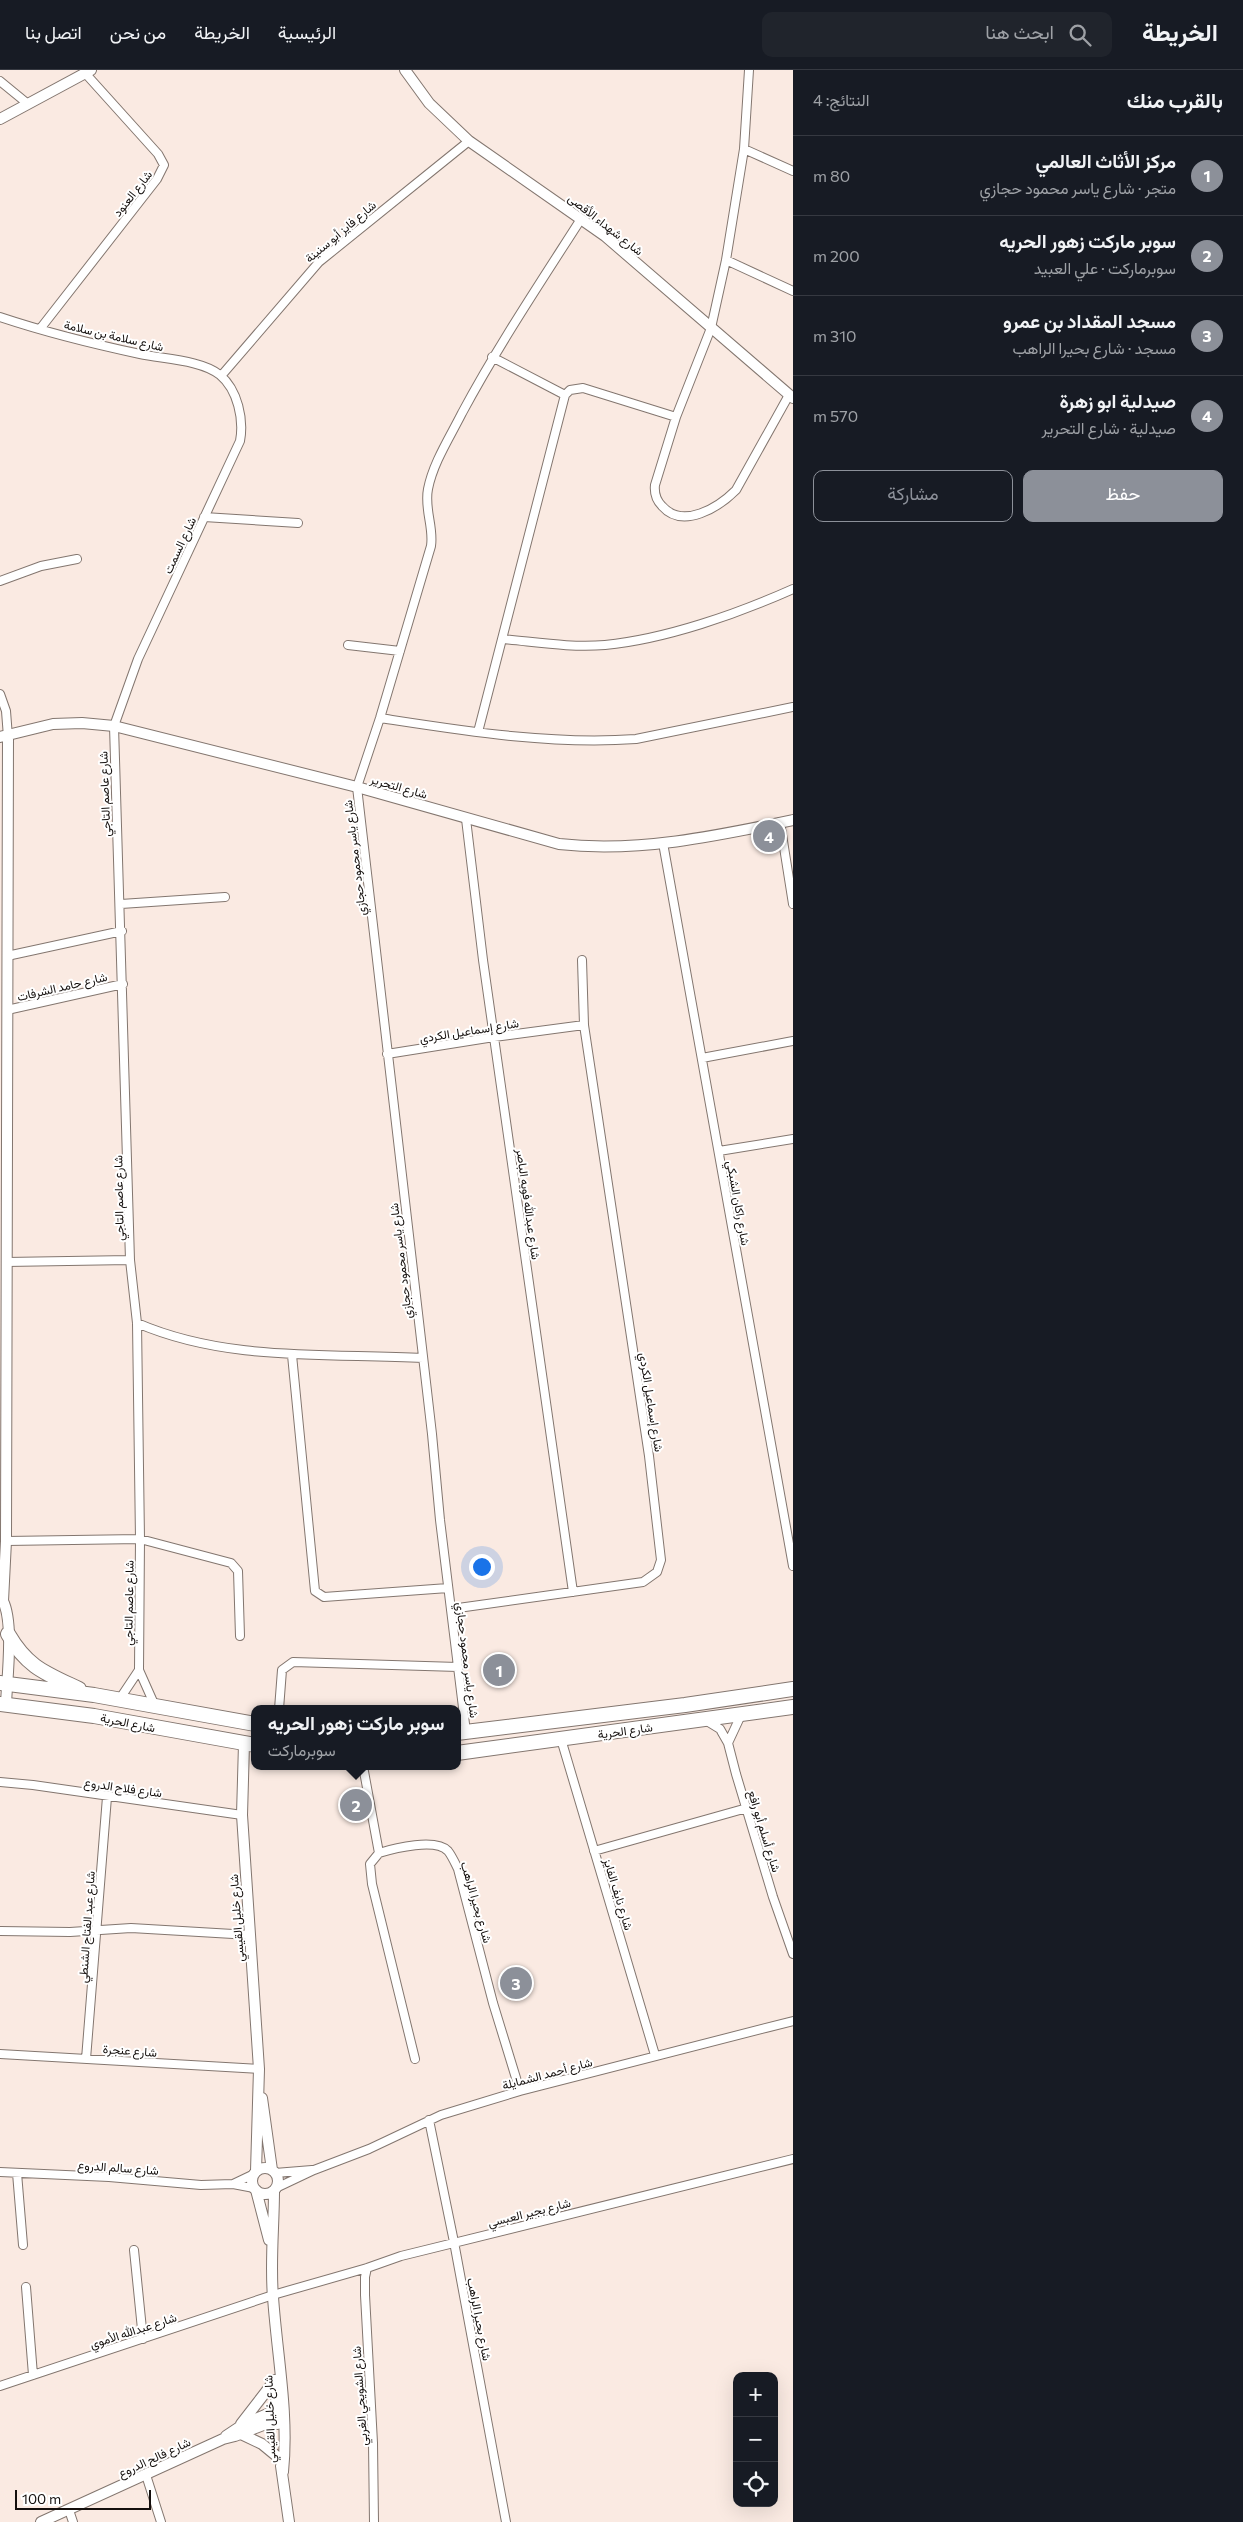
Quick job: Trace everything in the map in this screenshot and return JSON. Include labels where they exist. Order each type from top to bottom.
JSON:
[{"type":"highway","points":[[8,1634],[19,1653],[27,1661],[48,1675],[94,1695]]},
{"type":"highway","name":"شارع الحرية","points":[[4,1683],[94,1695],[251,1723]]},
{"type":"highway","name":"شارع الحرية","points":[[462,1732],[685,1705],[793,1689]]},
{"type":"highway","name":"شارع الحرية","points":[[3,1704],[94,1716],[249,1744]]},
{"type":"highway","name":"شارع الحرية","points":[[461,1752],[793,1707]]},
{"type":"street","name":"شارع شهداء الأقصى","points":[[407,70],[429,103],[469,141],[605,236],[791,396]]},
{"type":"street","points":[[749,70],[744,149],[726,260],[711,328],[676,417],[654,492],[658,501],[671,514],[692,516],[723,503],[736,490],[791,396]]},
{"type":"street","points":[[0,119],[88,72]]},
{"type":"street","name":"شارع العنود","points":[[40,329],[157,179],[164,165],[158,154],[88,72]]},
{"type":"street","points":[[0,81],[28,104]]},
{"type":"street","name":"شارع فايز أبو سنينة","points":[[221,376],[319,262],[469,141]]},
{"type":"street","points":[[744,149],[793,171]]},
{"type":"street","points":[[357,787],[380,718],[431,546],[432,534],[427,510],[428,488],[444,448],[492,357],[581,218]]},
{"type":"street","points":[[726,260],[793,291]]},
{"type":"street","name":"شارع سلامة بن سلامة","points":[[0,317],[139,354],[201,366],[221,376]]},
{"type":"street","points":[[492,357],[565,395]]},
{"type":"street","name":"شارع السمت","points":[[114,726],[138,659],[240,441],[243,429],[237,402],[221,376]]},
{"type":"street","points":[[478,732],[565,395],[570,390],[582,388],[676,417]]},
{"type":"street","points":[[204,517],[298,523]]},
{"type":"street","points":[[0,581],[41,566],[77,559]]},
{"type":"street","points":[[502,639],[606,645],[661,634],[708,621],[793,589]]},
{"type":"street","points":[[348,645],[400,651]]},
{"type":"street","points":[[0,694],[6,711],[4,737],[4,896],[7,956],[3,1122],[6,1262],[2,1337],[6,1541],[2,1599],[7,1609],[8,1634],[3,1704]]},
{"type":"street","points":[[380,718],[551,740],[620,740],[793,707]]},
{"type":"street","name":"شارع التحرير","points":[[4,737],[53,724],[82,723],[114,726],[357,787],[466,819],[567,845],[601,848],[664,843],[793,820]]},
{"type":"street","name":"شارع عاصم التاجي","points":[[114,726],[122,931],[130,1260],[137,1323],[140,1540],[139,1670],[155,1706]]},
{"type":"street","name":"شارع ياسر محمود حجازي","points":[[357,787],[458,1667],[460,1705]]},
{"type":"street","name":"شارع عبدالله فويه الباصر","points":[[466,819],[494,1037],[573,1592]]},
{"type":"street","points":[[780,822],[793,904]]},
{"type":"street","name":"شارع راكان الشبكي","points":[[664,843],[790,1536],[793,1566]]},
{"type":"street","points":[[120,904],[225,897]]},
{"type":"street","points":[[7,956],[122,931]]},
{"type":"street","name":"شارع إسماعيل الكردي","points":[[451,1609],[643,1582],[657,1572],[661,1560],[649,1456],[584,1025],[582,960]]},
{"type":"street","name":"شارع حامد الشرفات","points":[[7,1010],[123,984]]},
{"type":"street","name":"شارع إسماعيل الكردي","points":[[387,1054],[584,1025]]},
{"type":"street","points":[[702,1058],[793,1041]]},
{"type":"street","points":[[719,1151],[793,1139]]},
{"type":"street","points":[[6,1262],[130,1260]]},
{"type":"street","points":[[137,1323],[167,1336],[201,1344],[292,1355],[423,1358]]},
{"type":"street","points":[[292,1355],[315,1591],[324,1597],[448,1588]]},
{"type":"street","points":[[6,1541],[140,1540],[236,1566],[238,1571],[240,1636]]},
{"type":"street","points":[[279,1705],[282,1670],[293,1662],[458,1667]]},
{"type":"street","points":[[119,1700],[139,1670]]},
{"type":"street","points":[[728,1743],[742,1713]]},
{"type":"street","name":"شارع ياسر محمود حجازي","points":[[461,1716],[462,1732]]},
{"type":"street","name":"شارع أسلم أبو رافع","points":[[704,1719],[720,1729],[728,1743],[773,1897],[793,1954]]},
{"type":"street","name":"شارع نايف الفايز","points":[[561,1740],[655,2055]]},
{"type":"street","name":"شارع خليل القيسي","points":[[249,1744],[242,1815],[259,2069],[255,2173]]},
{"type":"street","points":[[364,1770],[379,1853],[370,1864],[372,1884],[415,2059]]},
{"type":"street","name":"شارع فلاح الدروع","points":[[0,1782],[242,1815]]},
{"type":"street","name":"شارع عبد الفتاح الشنطي","points":[[86,2059],[98,1931],[107,1797]]},
{"type":"street","points":[[594,1851],[747,1808]]},
{"type":"street","name":"شارع بحيرا الراهب","points":[[379,1853],[433,1844],[443,1847],[449,1852],[461,1880],[493,2003],[520,2091]]},
{"type":"street","points":[[0,1931],[98,1931],[132,1928],[250,1935]]},
{"type":"street","name":"شارع أحمد الشمايلة","points":[[275,2189],[314,2170],[369,2149],[429,2120],[520,2091],[793,2021]]},
{"type":"street","name":"شارع عنجرة","points":[[0,2054],[259,2069]]},
{"type":"street","name":"شارع خليل القيسي","points":[[259,2090],[274,2171]]},
{"type":"street","name":"شارع بحيرا الراهب","points":[[429,2120],[454,2242],[506,2522]]},
{"type":"street","name":"شارع بجير العبسي","points":[[273,2295],[454,2242],[793,2159]]},
{"type":"street","points":[[265,2168],[274,2171],[278,2180],[275,2189],[266,2194],[255,2189],[252,2181],[255,2173],[265,2168]]},
{"type":"street","name":"شارع أحمد الشمايلة","points":[[274,2171],[314,2170]]},
{"type":"street","name":"شارع سالم الدروع","points":[[0,2172],[109,2177],[201,2185],[233,2184],[255,2189]]},
{"type":"street","points":[[17,2172],[23,2245]]},
{"type":"street","name":"شارع سالم الدروع","points":[[233,2184],[255,2173]]},
{"type":"street","name":"شارع خليل القيسي","points":[[255,2189],[271,2250]]},
{"type":"street","name":"شارع خليل القيسي","points":[[275,2189],[271,2250],[279,2365],[283,2472],[289,2522]]},
{"type":"street","points":[[134,2250],[143,2340]]},
{"type":"street","name":"شارع الشويحي الغربي","points":[[368,2268],[365,2277],[365,2295],[373,2443],[374,2522]]},
{"type":"street","points":[[26,2287],[33,2375]]},
{"type":"street","name":"شارع عبدالله الأموي","points":[[0,2386],[143,2340],[273,2295]]},
{"type":"street","name":"شارع خليل القيسي","points":[[279,2365],[276,2379],[280,2414],[279,2458],[283,2472]]},
{"type":"street","points":[[276,2379],[240,2431],[262,2444],[279,2458]]},
{"type":"street","name":"شارع فالح الدروع","points":[[41,2522],[280,2414]]},
{"type":"street","points":[[146,2475],[161,2522]]},
{"type":"street","points":[[68,2510],[73,2522]]},
{"type":"place","name":"صيدلية ابو زهرة","points":[[769,836]]},
{"type":"place","name":"مركز الأثاث العالمي","points":[[499,1670]]},
{"type":"place","name":"سوبر ماركت زهور الحريه","points":[[356,1805]]},
{"type":"place","name":"مسجد المقداد بن عمرو","points":[[516,1983]]}]
